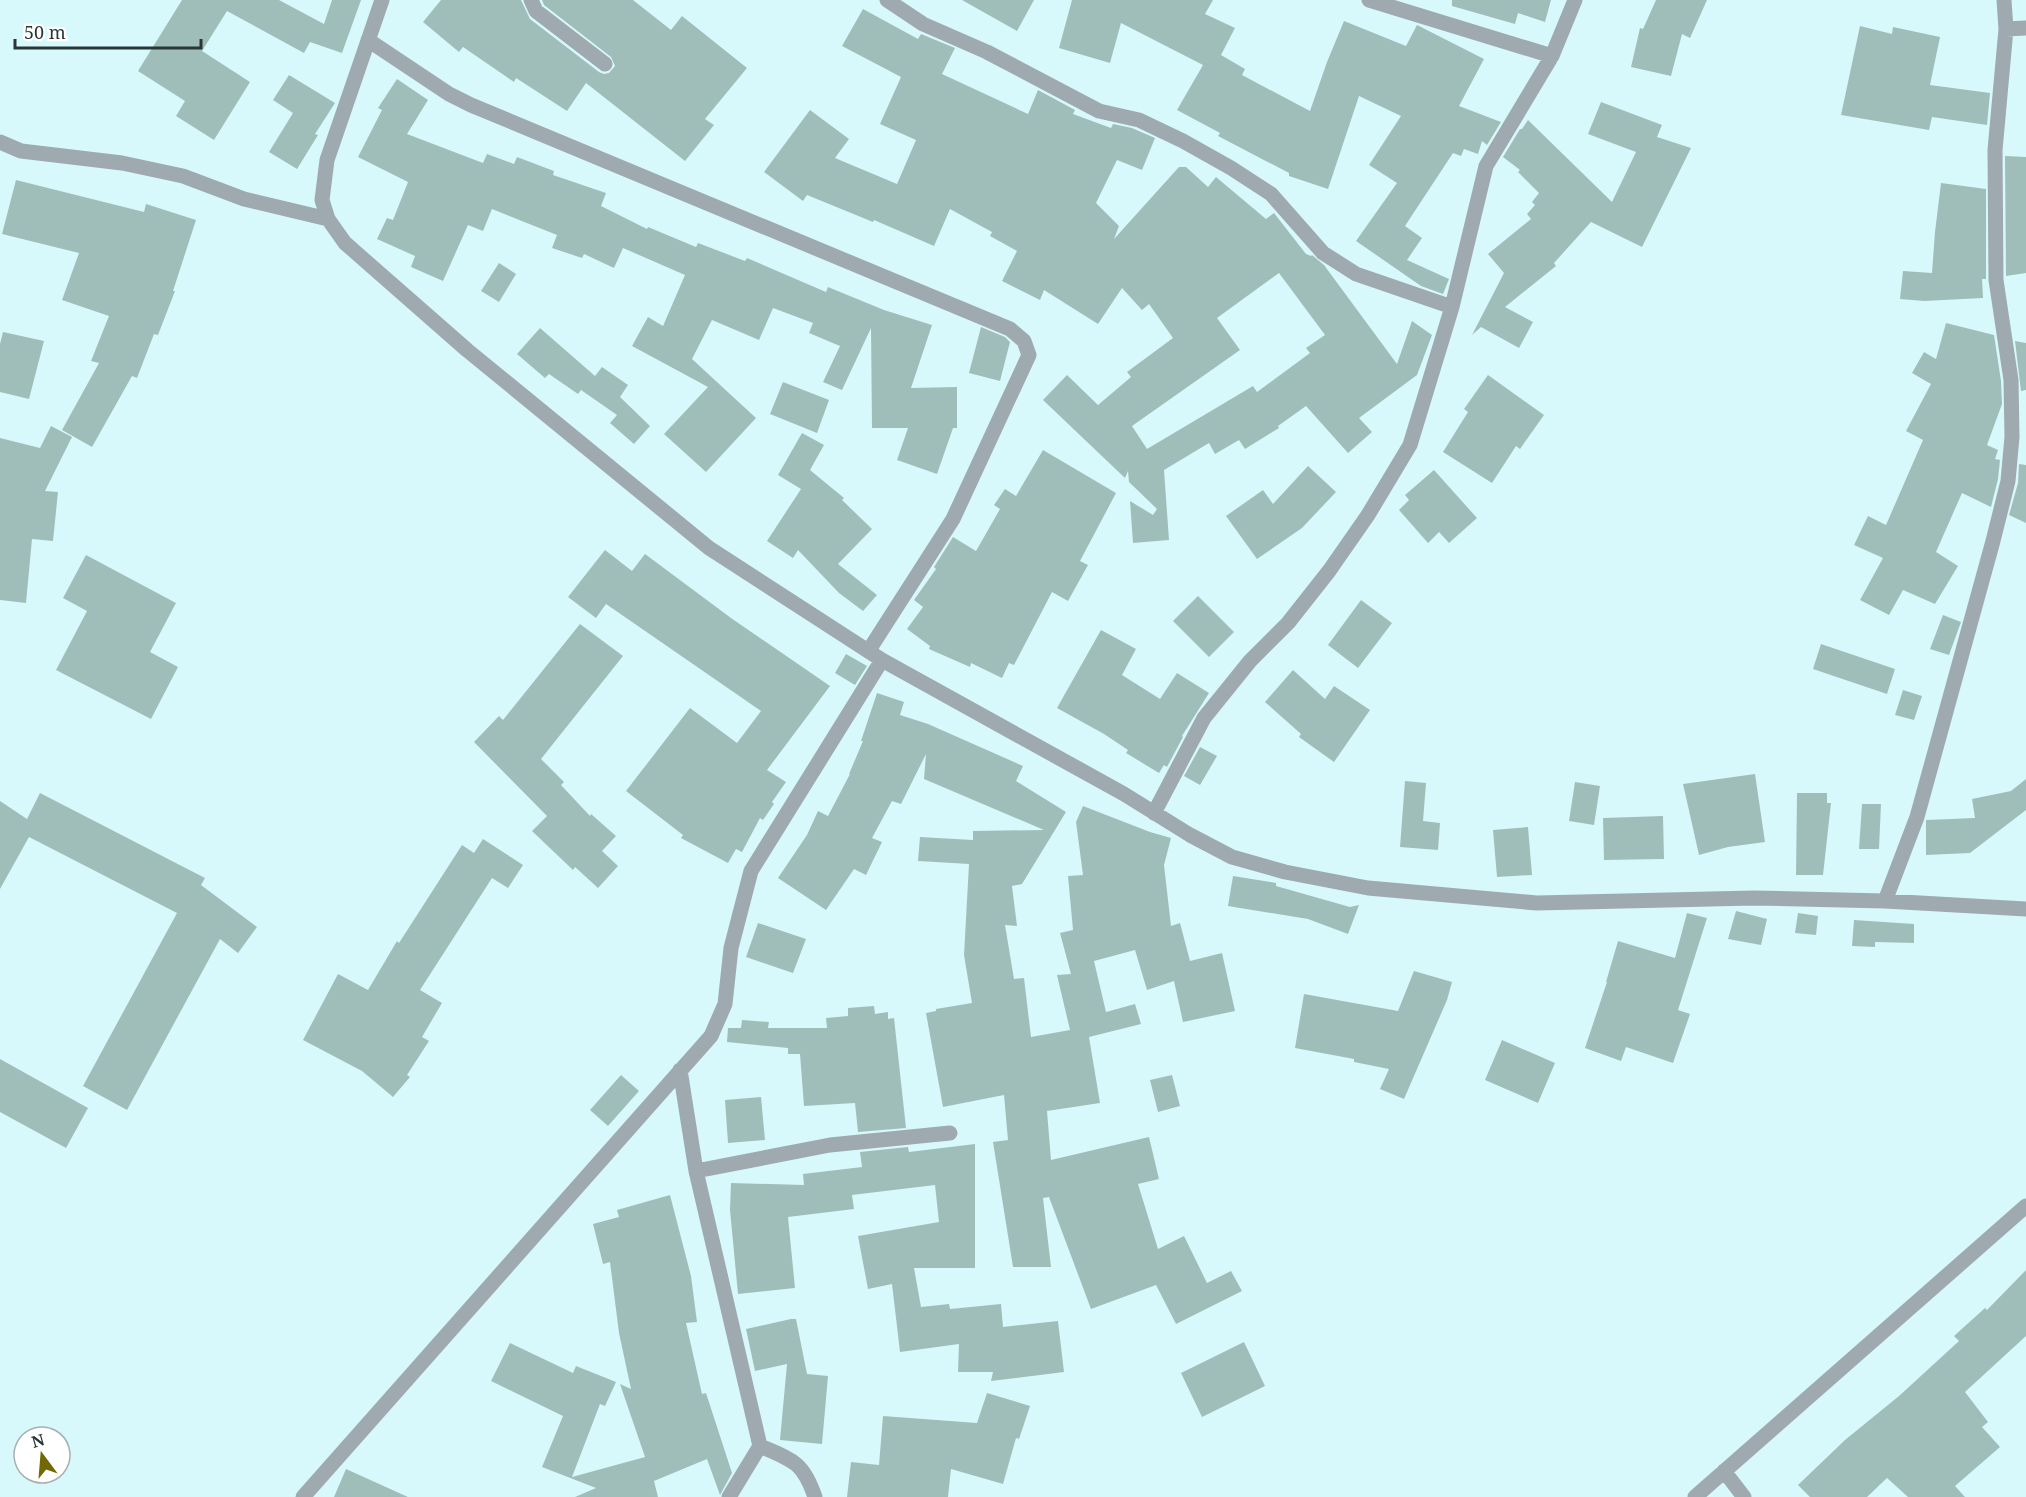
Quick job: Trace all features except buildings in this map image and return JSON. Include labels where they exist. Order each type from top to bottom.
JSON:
[{"type":"street","points":[[382,0],[327,160],[322,200],[328,219],[345,243],[467,350],[709,548],[882,660],[1124,794],[1232,858],[1285,872],[1368,888],[1537,903],[1754,898],[1885,901],[2026,909]]},
{"type":"street","points":[[531,0],[536,11],[605,64]]},
{"type":"street","points":[[887,0],[923,24],[987,52],[1099,111],[1139,120],[1183,141],[1271,194],[1323,253],[1356,274],[1452,307]]},
{"type":"street","points":[[1369,0],[1552,56]]},
{"type":"street","points":[[1154,813],[1204,718],[1250,661],[1288,623],[1329,572],[1368,515],[1410,445],[1452,307],[1486,166],[1552,56],[1575,0]]},
{"type":"street","points":[[1885,901],[1917,817],[2008,481],[2012,437],[2011,380],[1996,280],[1995,160],[2006,29],[2004,0]]},
{"type":"street","points":[[2006,29],[2026,28]]},
{"type":"street","points":[[368,40],[449,94],[471,105],[1010,329],[1024,341],[1029,355],[952,519],[869,651]]},
{"type":"street","points":[[1,146],[21,151],[122,163],[183,176],[244,199],[328,219]]},
{"type":"street","points":[[303,1497],[711,1036],[725,1004],[731,948],[751,871],[882,660]]},
{"type":"street","points":[[680,1070],[696,1171],[760,1446],[729,1497]]},
{"type":"street","points":[[696,1171],[830,1145],[950,1133]]},
{"type":"street","points":[[1695,1497],[2026,1206]]},
{"type":"street","points":[[760,1446],[794,1460],[809,1478],[815,1497]]},
{"type":"street","points":[[1724,1471],[1744,1497]]}]
